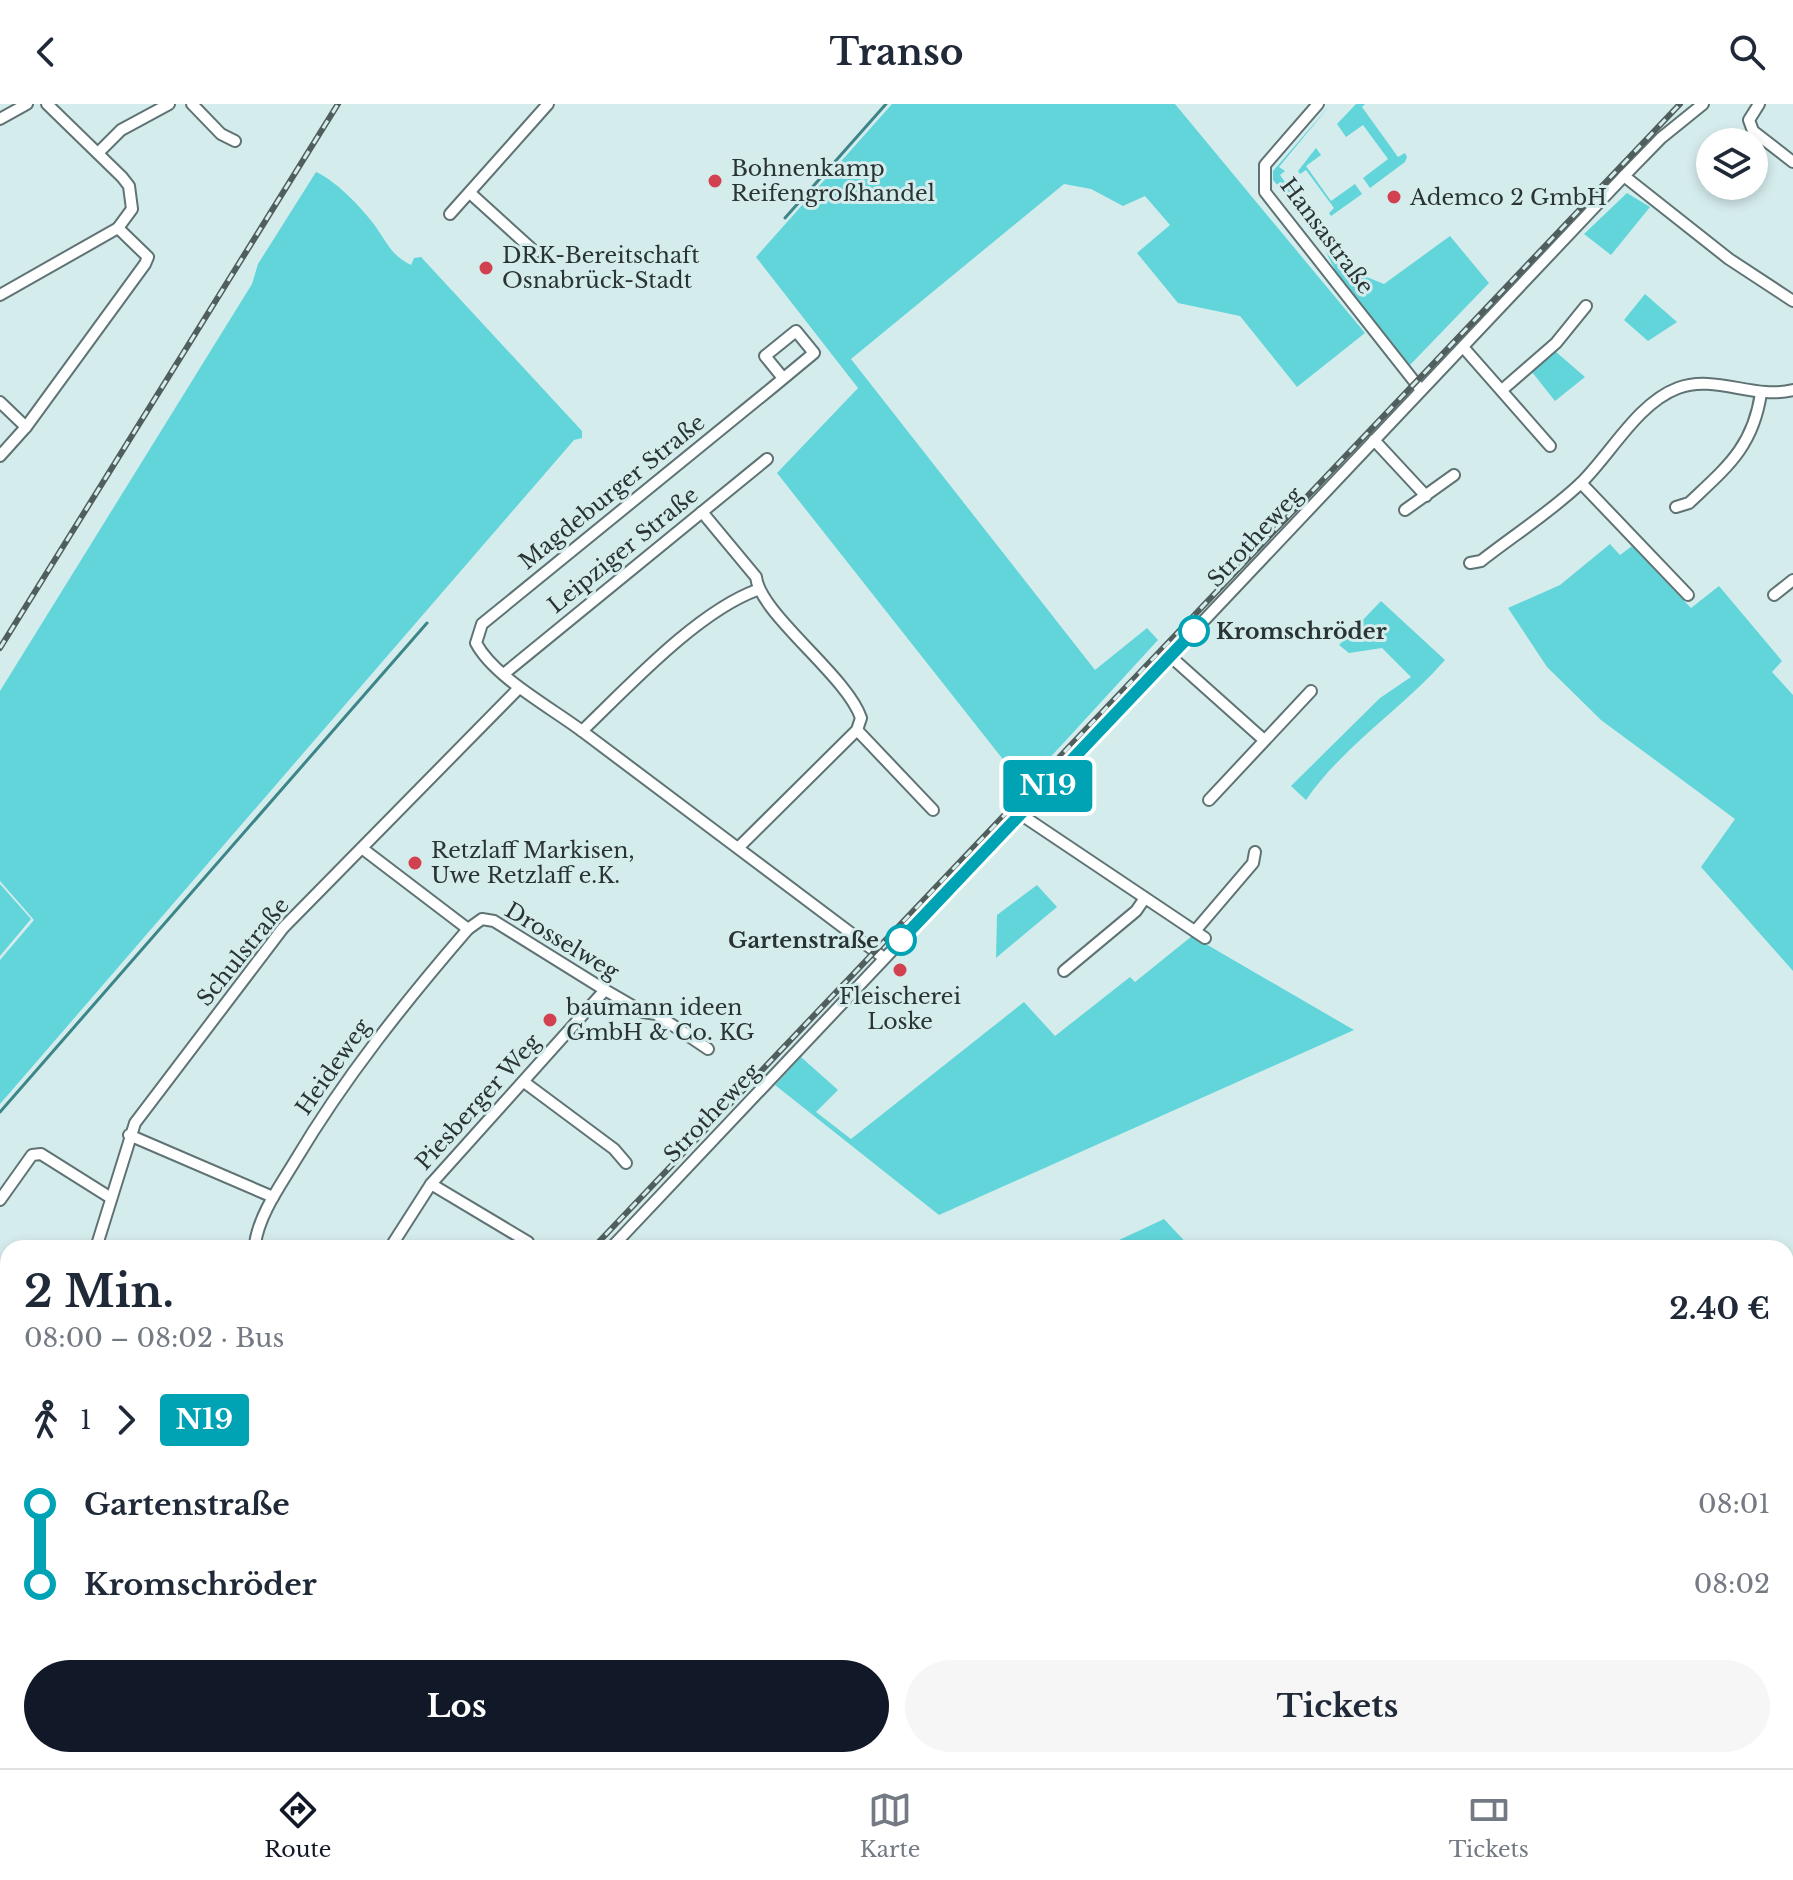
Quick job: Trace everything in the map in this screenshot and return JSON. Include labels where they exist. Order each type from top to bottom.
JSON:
[{"type":"street","points":[[0,119],[27,104]]},
{"type":"street","points":[[0,295],[118,228],[132,209],[129,186],[47,104]]},
{"type":"street","points":[[98,153],[121,130],[169,104]]},
{"type":"street","points":[[192,104],[221,134],[235,141]]},
{"type":"street","points":[[450,214],[548,104]]},
{"type":"street","name":"Hansastraße","points":[[1318,104],[1265,165],[1265,192],[1421,390]]},
{"type":"street","name":"Strotheweg","points":[[619,1240],[1624,176],[1661,138],[1703,104]]},
{"type":"street","points":[[1759,104],[1749,120],[1753,131],[1793,162]]},
{"type":"street","points":[[1624,176],[1729,259],[1793,301]]},
{"type":"street","points":[[470,193],[535,252]]},
{"type":"street","points":[[0,456],[26,427],[145,264],[148,257],[145,251],[118,228]]},
{"type":"street","points":[[1502,390],[1556,343],[1586,306]]},
{"type":"street","name":"Magdeburger Straße","points":[[505,673],[481,653],[476,643],[482,624],[814,353],[796,331],[765,356],[783,378]]},
{"type":"street","points":[[1463,347],[1550,446]]},
{"type":"street","points":[[1470,563],[1481,561],[1581,483],[1645,412],[1678,388],[1711,384],[1761,393],[1793,390]]},
{"type":"street","points":[[1676,507],[1689,503],[1729,466],[1745,445],[1753,431],[1761,393]]},
{"type":"street","points":[[0,402],[26,427]]},
{"type":"street","points":[[1374,440],[1426,496]]},
{"type":"street","name":"Leipziger Straße","points":[[505,673],[767,459]]},
{"type":"street","points":[[1405,510],[1454,475]]},
{"type":"street","points":[[1581,483],[1688,595]]},
{"type":"street","points":[[702,512],[756,577],[757,590],[859,711],[861,718],[857,730],[739,847]]},
{"type":"street","points":[[1774,595],[1793,580]]},
{"type":"street","points":[[582,731],[675,644],[743,595],[757,590]]},
{"type":"street","points":[[1170,656],[1264,740]]},
{"type":"street","points":[[505,673],[519,688],[739,847],[884,958]]},
{"type":"street","name":"Schulstraße","points":[[98,1240],[129,1135],[283,928],[519,688]]},
{"type":"street","points":[[1209,800],[1311,691]]},
{"type":"street","points":[[857,730],[933,810]]},
{"type":"street","points":[[1020,814],[1205,938]]},
{"type":"street","points":[[363,849],[468,929]]},
{"type":"street","points":[[1195,931],[1253,863],[1255,852]]},
{"type":"street","points":[[1064,971],[1136,911],[1145,898]]},
{"type":"street","name":"Drosselweg","points":[[468,929],[482,919],[494,921],[643,1012],[656,1014],[708,1049]]},
{"type":"street","name":"Heideweg","points":[[260,1240],[273,1197],[376,1039],[468,929]]},
{"type":"street","name":"Piesberger Weg","points":[[395,1240],[431,1184],[605,990]]},
{"type":"street","points":[[524,1082],[614,1149],[626,1163]]},
{"type":"street","points":[[129,1135],[273,1197]]},
{"type":"street","points":[[0,1200],[32,1155],[41,1154],[111,1198]]},
{"type":"street","points":[[431,1184],[525,1240]]},
{"type":"shaded area","points":[[892,104],[1175,104],[1365,333],[1297,387],[1240,316],[1178,303],[1137,253],[1170,225],[1145,196],[1123,206],[1091,189],[1064,184],[851,359],[1095,670],[1147,628],[1158,640],[1024,786],[777,473],[858,388],[756,257]]},
{"type":"shaded area","points":[[1331,104],[1279,167],[1285,171],[1280,175],[1316,225],[1322,222],[1340,257],[1273,180],[1273,171]]},
{"type":"shaded area","points":[[1356,104],[1365,104],[1362,107],[1398,157],[1405,153],[1407,157],[1405,162],[1370,188],[1363,178],[1388,159],[1363,125],[1346,137],[1337,124]]},
{"type":"shaded area","points":[[1316,148],[1321,155],[1306,166],[1331,201],[1355,184],[1362,194],[1331,216],[1329,213],[1334,208],[1306,170],[1300,174],[1298,171]]},
{"type":"shaded area","points":[[316,172],[354,201],[398,257],[411,265],[414,258],[421,257],[582,431],[582,438],[574,440],[0,1104],[0,960],[34,920],[0,881],[0,691],[252,284],[258,264]]},
{"type":"shaded area","points":[[1627,193],[1650,207],[1611,255],[1584,234]]},
{"type":"shaded area","points":[[1450,236],[1489,283],[1410,365],[1337,274],[1326,252],[1352,271],[1384,284]]},
{"type":"shaded area","points":[[1645,294],[1677,322],[1648,341],[1624,320]]},
{"type":"shaded area","points":[[1555,351],[1585,377],[1555,401],[1532,372]]},
{"type":"shaded area","points":[[1610,544],[1620,555],[1632,546],[1691,608],[1719,586],[1782,661],[1772,672],[1793,695],[1793,971],[1701,867],[1735,819],[1601,720],[1547,667],[1508,608],[1560,585]]},
{"type":"shaded area","points":[[1381,601],[1445,660],[1354,745],[1306,800],[1291,786],[1380,698],[1411,677],[1382,648],[1349,653],[1339,645]]},
{"type":"shaded area","points":[[0,884],[31,919],[0,956]]},
{"type":"shaded area","points":[[1037,885],[1057,907],[996,958],[997,915]]},
{"type":"shaded area","points":[[1192,936],[1354,1030],[939,1215],[775,1085],[801,1057],[838,1090],[816,1112],[851,1139],[1024,1002],[1055,1036],[1130,977],[1135,982]]},
{"type":"shaded area","points":[[1164,1219],[1184,1240],[1119,1240]]},
{"type":"waterway","points":[[785,218],[886,104]]},
{"type":"waterway","points":[[0,1112],[427,623]]},
{"type":"railway","points":[[0,648],[338,104]]},
{"type":"railway","points":[[601,1240],[1680,104]]},
{"type":"bus line","name":"N19","points":[[901,940],[1194,631]]},
{"type":"place","name":"Bohnenkamp Reifengroßhandel","points":[[715,181]]},
{"type":"place","name":"Ademco 2 GmbH","points":[[1394,197]]},
{"type":"place","name":"DRK-Bereitschaft Osnabrück-Stadt","points":[[486,268]]},
{"type":"place","name":"Kromschröder","points":[[1194,631]]},
{"type":"place","name":"Retzlaff Markisen, Uwe Retzlaff e.K.","points":[[415,863]]},
{"type":"place","name":"Gartenstraße","points":[[901,940]]},
{"type":"place","name":"Fleischerei Loske","points":[[900,970]]},
{"type":"place","name":"baumann ideen GmbH & Co. KG","points":[[550,1020]]}]
